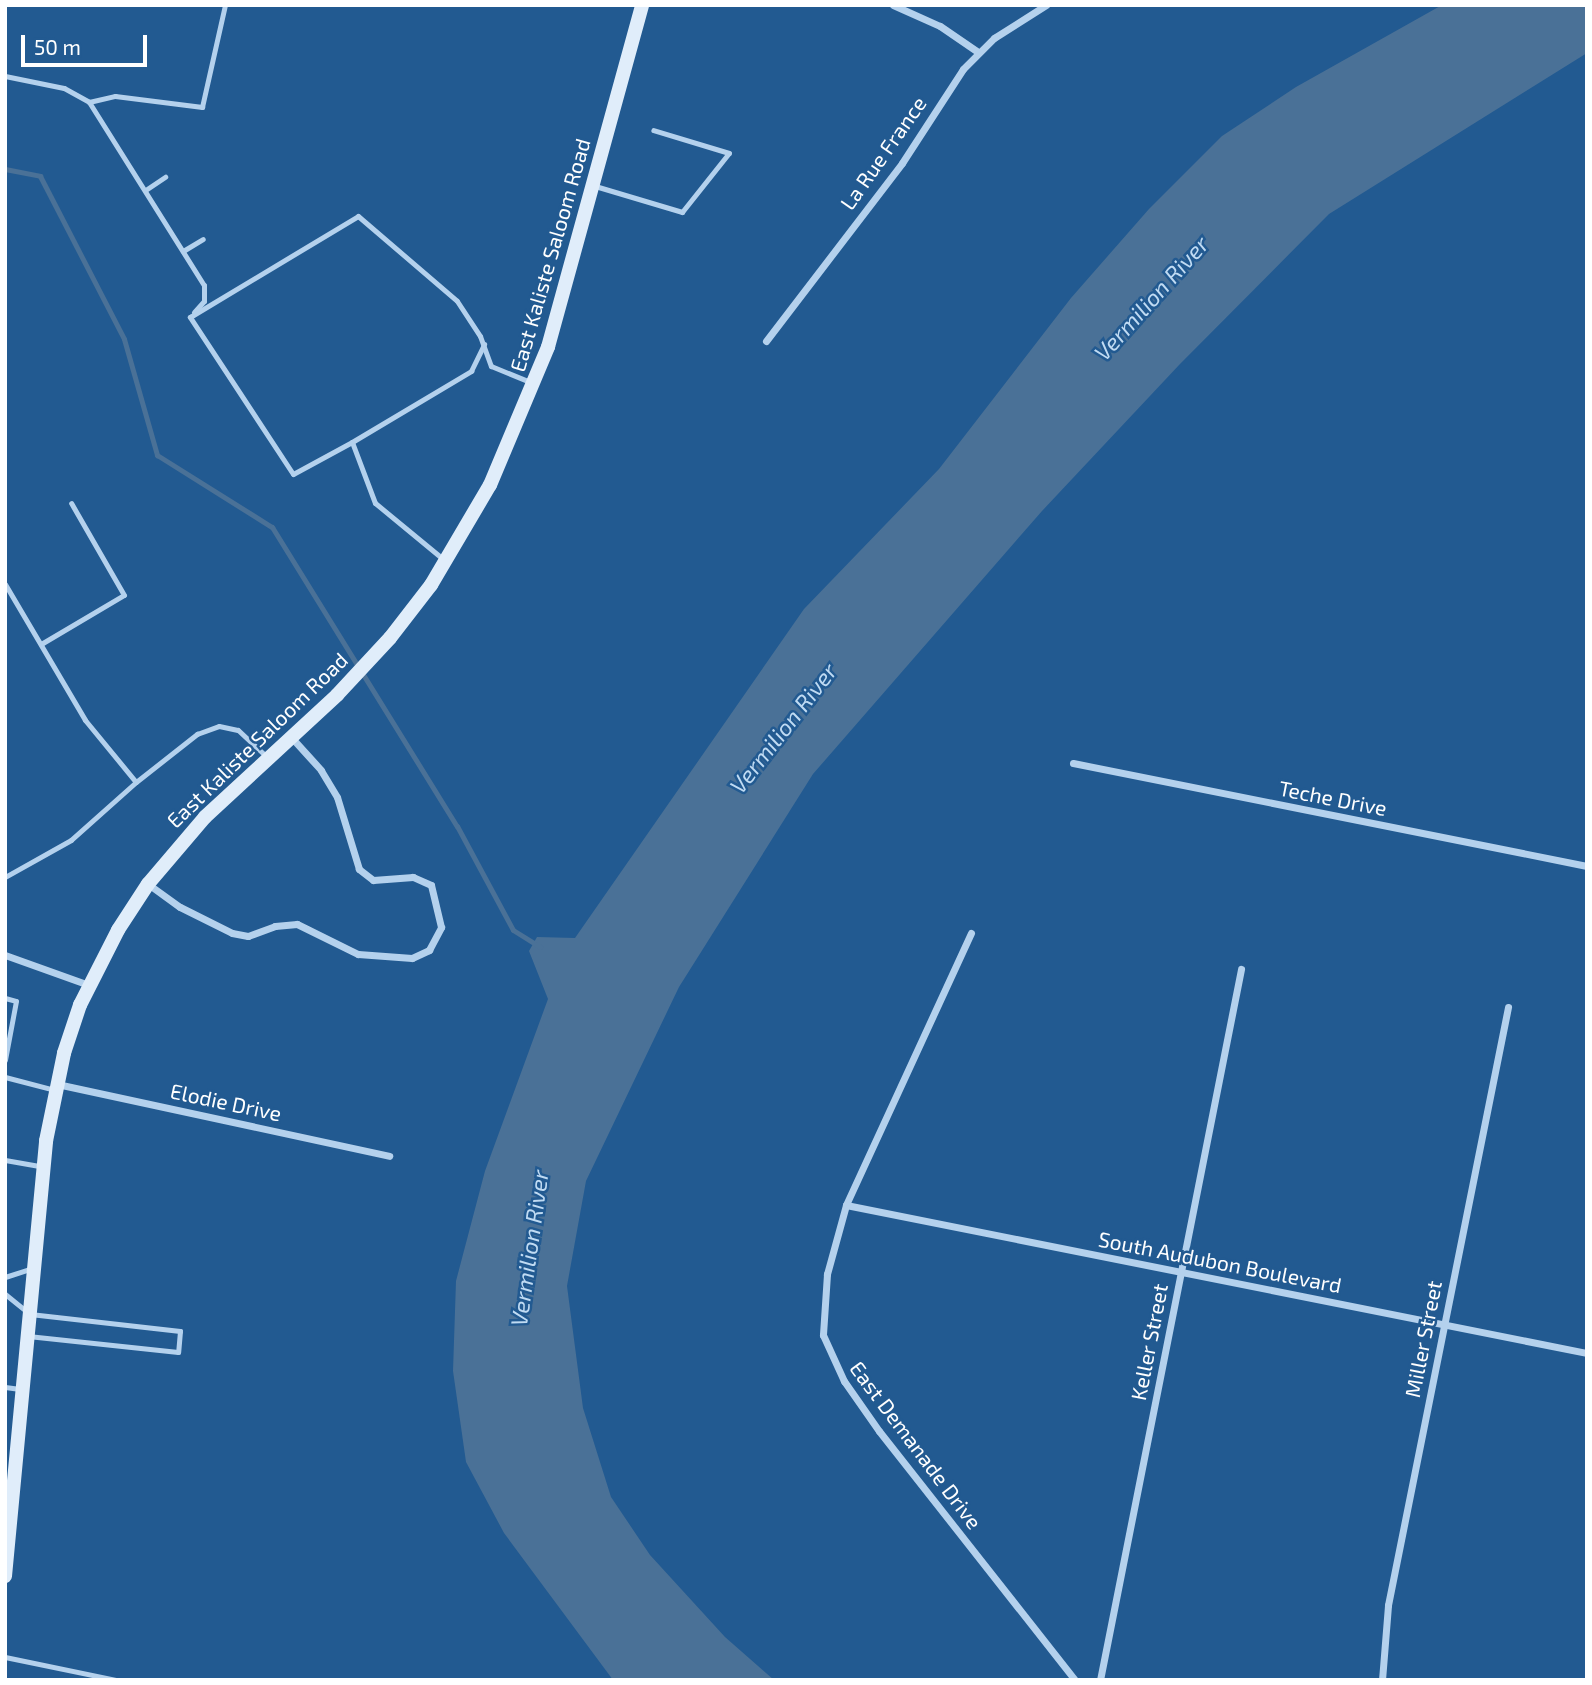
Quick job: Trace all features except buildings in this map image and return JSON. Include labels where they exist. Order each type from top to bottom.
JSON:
[{"type":"main road","name":"East Kaliste Saloom Road","points":[[5,1576],[12,1437],[23,1389],[44,1167],[55,1087],[89,985],[149,884],[205,817],[337,695],[390,638],[446,561],[489,485],[535,385],[642,5]]},
{"type":"street","points":[[893,5],[940,26],[978,52]]},
{"type":"street","name":"La Rue France","points":[[766,341],[902,163],[940,100],[978,52],[1046,5]]},
{"type":"street","points":[[149,884],[180,907],[232,933],[248,936],[275,926],[297,924],[340,947],[388,958],[421,956],[435,944],[441,927],[430,885],[413,877],[373,880],[359,869],[337,797],[321,770],[291,737]]},
{"type":"street","name":"Teche Drive","points":[[1073,763],[1587,866]]},
{"type":"street","name":"East Demanade Drive","points":[[971,933],[846,1205],[831,1254],[821,1311],[828,1350],[879,1431],[1075,1680]]},
{"type":"street","points":[[5,955],[89,985]]},
{"type":"street","name":"Keller Street","points":[[1100,1680],[1241,969]]},
{"type":"street","name":"Miller Street","points":[[1382,1680],[1388,1605],[1508,1007]]},
{"type":"street","name":"Elodie Drive","points":[[55,1087],[389,1156]]},
{"type":"street","name":"South Audubon Boulevard","points":[[846,1205],[1587,1353]]},
{"type":"lane","points":[[89,102],[115,96],[202,107],[225,5]]},
{"type":"lane","points":[[5,76],[64,88],[89,102],[147,189],[204,285],[204,301],[190,317]]},
{"type":"lane","points":[[592,185],[682,212],[729,153],[653,130]]},
{"type":"lane","points":[[147,189],[166,177]]},
{"type":"lane","points":[[190,317],[358,216],[457,300],[484,343],[491,366],[535,385]]},
{"type":"lane","points":[[184,251],[203,239]]},
{"type":"lane","points":[[190,317],[293,474],[471,371],[484,343]]},
{"type":"lane","points":[[352,442],[375,503],[446,561]]},
{"type":"lane","points":[[41,644],[124,595],[71,503]]},
{"type":"lane","points":[[5,584],[85,720],[136,782]]},
{"type":"lane","points":[[5,877],[71,840],[136,782],[197,734],[219,726],[238,730],[268,758]]},
{"type":"lane","points":[[5,998],[16,1001],[8,1028],[5,1060]]},
{"type":"lane","points":[[5,1077],[55,1087]]},
{"type":"lane","points":[[5,1160],[44,1167]]},
{"type":"lane","points":[[5,1277],[34,1268]]},
{"type":"lane","points":[[5,1294],[30,1314],[180,1331],[178,1352],[28,1336]]},
{"type":"lane","points":[[5,1387],[23,1389]]},
{"type":"lane","points":[[5,1657],[116,1680]]},
{"type":"water","name":"Vermilion River","points":[[1442,5],[1587,5],[1587,53],[1329,214],[1180,364],[1042,511],[813,774],[679,987],[586,1181],[567,1286],[583,1408],[611,1497],[650,1555],[725,1637],[774,1680],[613,1680],[504,1533],[466,1462],[453,1371],[456,1281],[485,1171],[548,999],[529,951],[537,937],[575,938],[804,609],[939,469],[1071,298],[1149,209],[1222,136],[1296,87]]},
{"type":"waterway","points":[[5,169],[40,176],[124,339],[157,455],[272,527],[457,826],[513,930],[540,947]]}]
